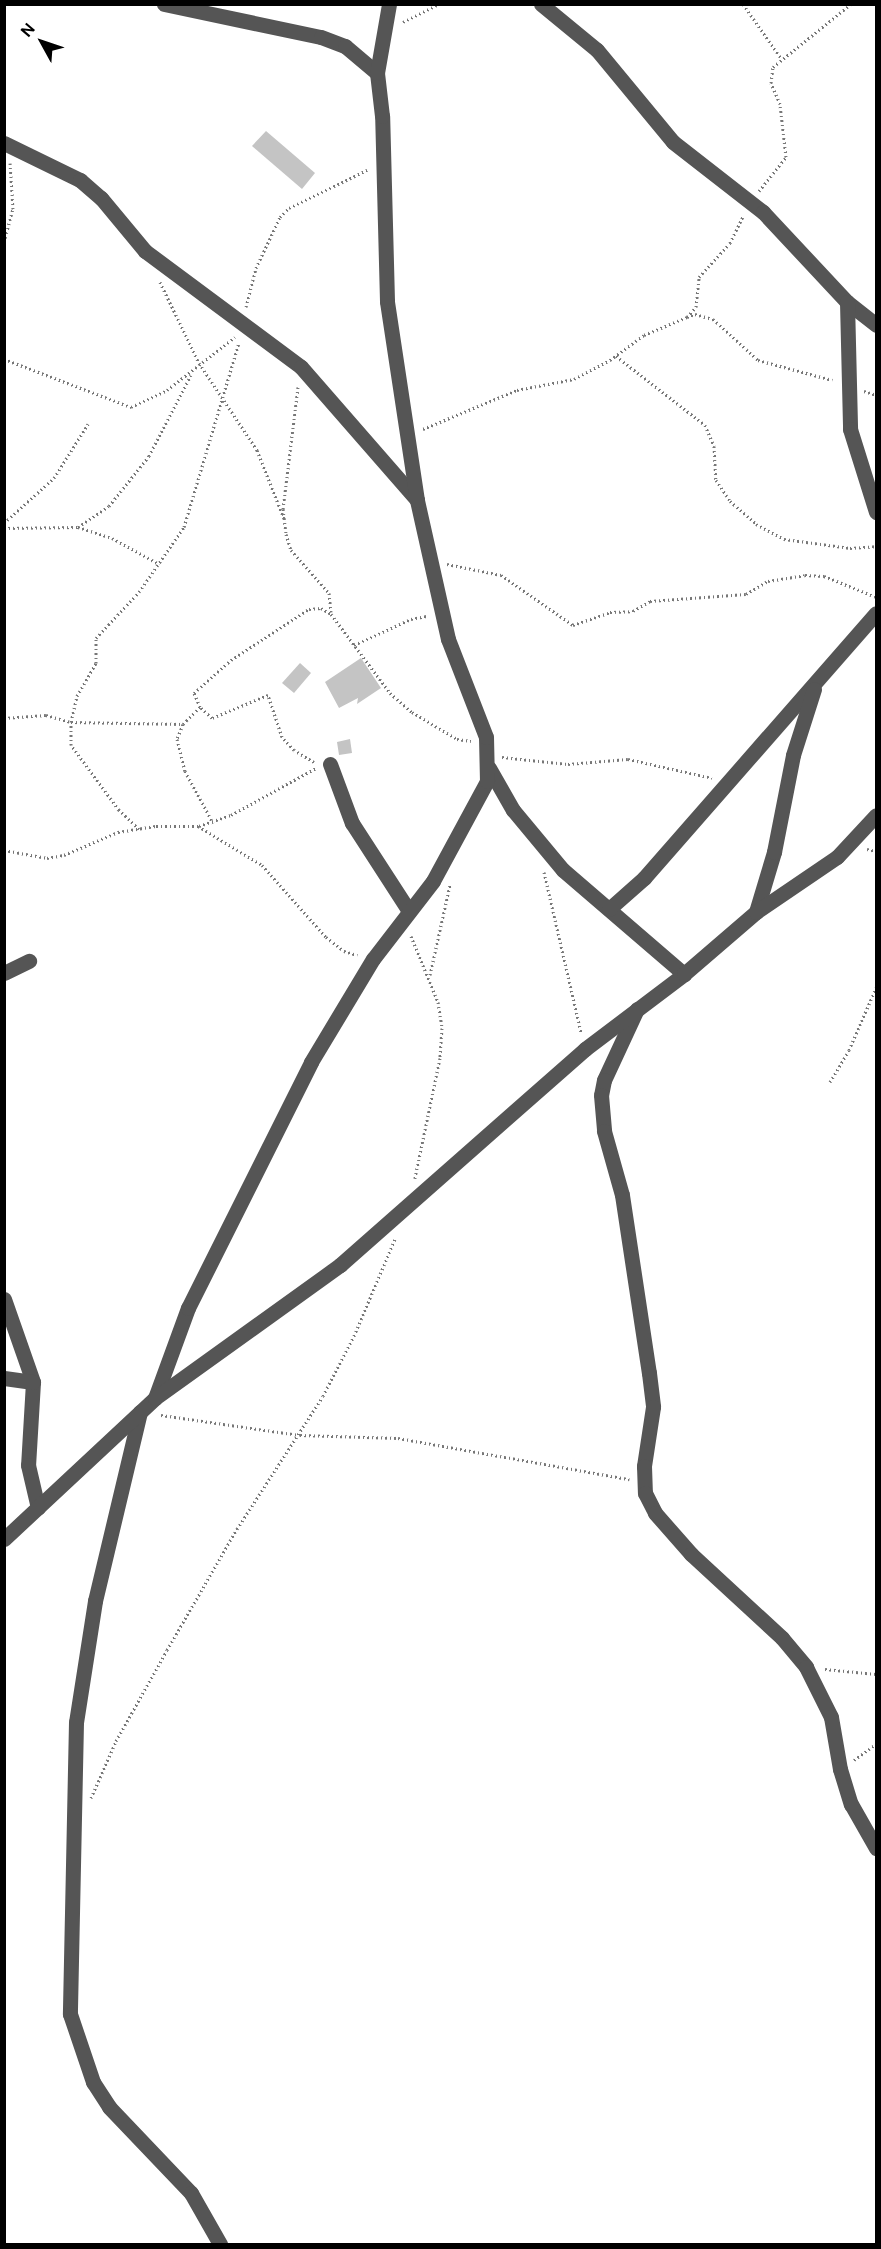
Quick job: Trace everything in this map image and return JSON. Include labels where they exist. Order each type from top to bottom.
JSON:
[{"type":"street","points":[[164,4],[321,38],[345,46],[377,73]]},
{"type":"street","points":[[389,4],[382,33],[377,73],[382,159],[384,268],[405,436],[448,639],[489,755],[538,844],[684,974]]},
{"type":"street","points":[[541,4],[597,50],[673,142],[773,222],[847,302],[876,325]]},
{"type":"street","points":[[6,150],[80,180],[101,198],[145,251],[244,328],[302,367],[417,500]]},
{"type":"street","points":[[847,302],[850,429],[876,512]]},
{"type":"street","points":[[609,909],[644,879],[875,616]]},
{"type":"street","points":[[756,912],[774,852],[793,755],[816,681]]},
{"type":"street","points":[[154,1398],[188,1308],[216,1248],[311,1062],[373,959],[453,848],[483,793],[489,755]]},
{"type":"street","points":[[330,764],[352,823],[408,912]]},
{"type":"street","points":[[4,1539],[154,1398],[340,1265],[585,1049],[684,974],[756,912],[837,857],[876,815]]},
{"type":"street","points":[[4,973],[29,961]]},
{"type":"street","points":[[639,1006],[604,1080],[601,1095],[604,1131],[622,1195],[649,1373],[652,1427],[643,1482],[655,1513],[670,1531],[800,1660],[822,1695],[831,1717],[840,1769],[858,1821],[876,1848]]},
{"type":"street","points":[[4,1299],[33,1382],[28,1465],[38,1508]]},
{"type":"street","points":[[4,1378],[33,1382]]},
{"type":"street","points":[[140,1412],[95,1601],[80,1689],[70,2014],[93,2082],[109,2107],[191,2193],[220,2244]]},
{"type":"path","points":[[382,33],[439,4]]},
{"type":"path","points":[[743,4],[781,58]]},
{"type":"path","points":[[687,317],[696,307],[699,277],[736,233],[747,201],[786,158],[780,104],[771,83],[773,67],[781,58],[797,51],[851,4]]},
{"type":"path","points":[[4,242],[13,209],[6,150]]},
{"type":"path","points":[[244,328],[256,268],[279,217],[289,208],[359,176],[382,159]]},
{"type":"path","points":[[159,280],[199,363],[257,450],[285,521],[291,550],[328,593],[331,614]]},
{"type":"path","points":[[405,436],[517,390],[574,379],[616,356],[644,335],[695,314],[713,319],[758,360],[849,385]]},
{"type":"path","points":[[78,527],[109,506],[149,456],[192,372],[199,363],[241,331],[192,508],[160,564],[127,608],[96,638],[96,663],[77,696],[70,722],[70,745],[118,810],[139,829]]},
{"type":"path","points":[[616,356],[711,432],[716,480],[730,501],[756,524],[784,539],[850,548],[876,546]]},
{"type":"path","points":[[4,359],[131,406],[150,400],[192,372]]},
{"type":"path","points":[[285,521],[289,446],[302,367]]},
{"type":"path","points":[[4,523],[54,478],[88,424]]},
{"type":"path","points":[[4,528],[78,527],[112,538],[160,564]]},
{"type":"path","points":[[431,560],[501,575],[573,625],[610,612],[633,611],[650,601],[746,594],[774,579],[805,575],[824,576],[876,597]]},
{"type":"path","points":[[4,850],[47,858],[64,855],[102,836],[139,829],[213,823],[321,765],[288,744],[268,695],[212,718],[194,699],[197,687],[231,660],[309,609],[321,608],[331,614],[390,693],[412,712],[489,755],[513,760],[568,764],[628,759],[728,782]]},
{"type":"path","points":[[354,645],[411,620],[443,614]]},
{"type":"path","points":[[200,707],[183,724],[177,739],[181,758],[213,823]]},
{"type":"path","points":[[4,718],[46,715],[70,722],[183,724]]},
{"type":"path","points":[[194,826],[270,872],[313,923],[344,951],[373,959]]},
{"type":"path","points":[[538,844],[585,1049]]},
{"type":"path","points":[[429,977],[450,881]]},
{"type":"path","points":[[408,912],[412,945],[429,977],[442,1028],[440,1058],[408,1205]]},
{"type":"path","points":[[830,1082],[849,1050],[876,988]]},
{"type":"path","points":[[90,1803],[116,1741],[167,1650],[237,1529],[300,1435],[354,1336],[396,1237]]},
{"type":"path","points":[[140,1412],[300,1435],[398,1438],[643,1482]]},
{"type":"path","points":[[800,1660],[822,1669],[876,1674]]},
{"type":"path","points":[[840,1769],[876,1744]]},
{"type":"building","points":[[266,131],[315,173],[302,189],[252,146]]},
{"type":"building","points":[[361,658],[381,688],[357,704],[358,698],[339,708],[325,682]]},
{"type":"building","points":[[300,663],[311,673],[294,693],[282,683]]},
{"type":"building","points":[[350,739],[352,753],[339,755],[337,742]]}]
